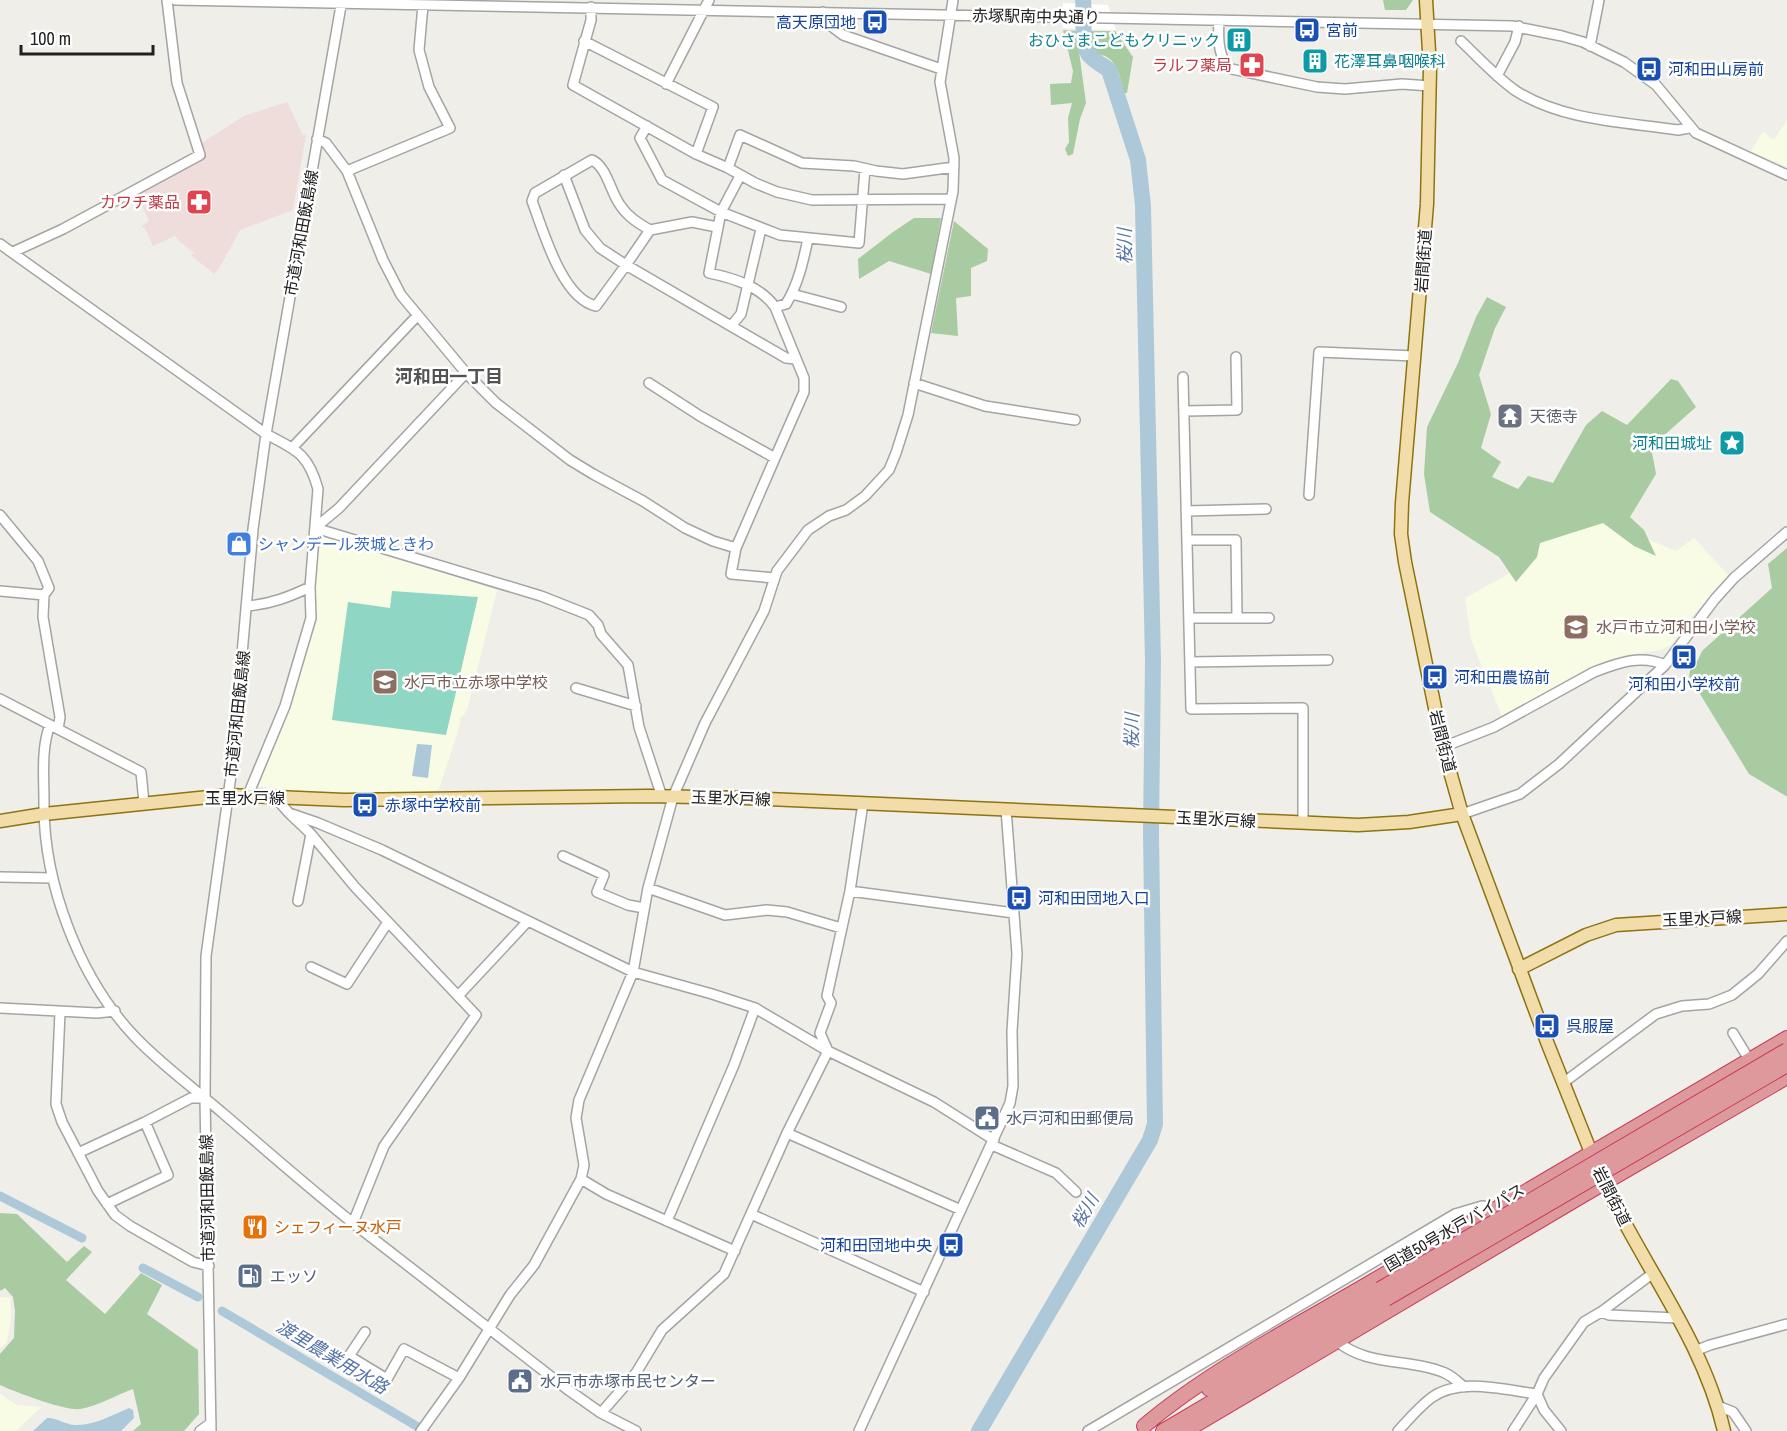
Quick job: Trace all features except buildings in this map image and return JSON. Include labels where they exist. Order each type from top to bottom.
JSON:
[{"type":"highway","points":[[1140,1429],[1197,1385],[1497,1208],[1592,1155],[1787,1038]]},
{"type":"highway","name":"国道50号水戸バイパス","points":[[1163,1431],[1383,1294],[1787,1050]]},
{"type":"highway","name":"国道50号水戸バイパス","points":[[1140,1429],[1787,1065]]},
{"type":"highway","points":[[1185,1431],[1787,1077]]},
{"type":"main road","name":"岩間街道","points":[[1426,0],[1429,24],[1430,86],[1426,225],[1403,485],[1401,534],[1443,747],[1462,814],[1519,969],[1592,1155],[1604,1183],[1695,1351],[1718,1406],[1724,1431]]},
{"type":"main road","name":"玉里水戸線","points":[[0,821],[44,814],[228,795],[344,800],[668,796],[1381,825],[1462,814]]},
{"type":"main road","name":"玉里水戸線","points":[[1519,969],[1586,935],[1616,925],[1787,914]]},
{"type":"street","points":[[13,252],[63,229],[200,155],[177,83],[167,0]]},
{"type":"street","name":"赤塚駅南中央通り","points":[[175,0],[561,3],[591,7],[706,5],[823,12],[1519,26],[1562,36],[1623,62],[1644,75],[1669,99],[1689,128]]},
{"type":"street","points":[[791,0],[795,11]]},
{"type":"street","points":[[423,1429],[459,1378],[510,1294],[534,1265],[581,1179],[584,1165],[576,1118],[579,1100],[633,972],[668,796],[764,611],[774,579],[787,556],[808,530],[830,516],[855,505],[889,470],[902,436],[951,200],[954,167],[942,94],[941,69],[953,0]]},
{"type":"street","points":[[1590,46],[1599,0]]},
{"type":"street","name":"市道河和田飯島線","points":[[211,1427],[205,1098],[206,956],[228,795],[254,529],[266,434],[343,1]]},
{"type":"street","points":[[347,171],[450,128],[429,87],[419,50],[420,3]]},
{"type":"street","points":[[666,84],[706,5]]},
{"type":"street","points":[[591,7],[591,20],[573,85],[696,154],[740,176],[796,198],[951,200]]},
{"type":"street","points":[[823,12],[831,26],[843,35],[941,69]]},
{"type":"street","points":[[1219,20],[1218,44],[1227,68],[1317,87],[1345,89],[1402,84],[1430,86]]},
{"type":"street","points":[[1497,76],[1515,42],[1519,26]]},
{"type":"street","points":[[584,41],[713,107],[696,154]]},
{"type":"street","points":[[1461,41],[1497,76],[1526,96],[1561,110],[1584,116],[1678,130],[1689,128],[1702,137],[1787,175]]},
{"type":"street","points":[[647,126],[640,138],[662,180],[721,212],[780,235],[859,243],[865,169]]},
{"type":"street","points":[[728,168],[740,135],[802,163],[903,174],[954,167]]},
{"type":"street","points":[[317,139],[326,143],[347,171],[384,263],[401,295],[466,373],[496,403],[570,460],[643,501],[685,528],[713,541],[736,548]]},
{"type":"street","points":[[650,230],[596,306],[588,304],[558,270],[532,201],[535,193],[592,160],[599,163],[619,204],[630,218],[650,230],[692,222],[717,227]]},
{"type":"street","points":[[564,176],[585,230],[600,248],[786,358],[795,359]]},
{"type":"street","points":[[740,176],[721,212],[709,273],[735,279],[761,294],[775,307],[804,378],[804,392],[736,548],[731,574],[774,579]]},
{"type":"street","points":[[731,326],[741,314],[760,229]]},
{"type":"street","points":[[775,307],[786,304],[792,294],[808,239]]},
{"type":"street","points":[[0,244],[266,434],[292,448],[309,464],[318,489],[310,587],[312,618],[285,706],[248,795]]},
{"type":"street","points":[[792,294],[841,307]]},
{"type":"street","points":[[292,448],[417,316]]},
{"type":"street","points":[[1310,495],[1318,352],[1415,356]]},
{"type":"street","points":[[1184,411],[1237,410],[1236,357]]},
{"type":"street","points":[[315,528],[339,508],[466,373]]},
{"type":"street","points":[[1184,376],[1191,709],[1303,708],[1303,823]]},
{"type":"street","points":[[649,383],[700,416],[775,458]]},
{"type":"street","points":[[914,383],[986,406],[1075,420]]},
{"type":"street","points":[[1186,511],[1266,509]]},
{"type":"street","points":[[0,515],[38,561],[49,588],[44,595],[43,617],[60,717],[46,740],[44,831],[53,878],[78,951],[93,980],[135,1037],[353,1223],[567,1389],[601,1413],[636,1431]]},
{"type":"street","points":[[315,528],[541,596],[589,615],[598,625],[601,634],[628,665],[639,727],[668,796]]},
{"type":"street","points":[[1462,814],[1512,798],[1529,789],[1560,764],[1665,665],[1715,599],[1734,578],[1787,532]]},
{"type":"street","points":[[1187,540],[1236,540],[1237,618]]},
{"type":"street","points":[[247,606],[267,604],[287,598],[310,587]]},
{"type":"street","points":[[0,591],[44,595]]},
{"type":"street","points":[[1189,618],[1269,618]]},
{"type":"street","points":[[1443,747],[1494,728],[1594,672],[1610,666],[1641,659],[1653,660],[1665,665]]},
{"type":"street","points":[[1190,662],[1328,660]]},
{"type":"street","points":[[576,688],[636,706]]},
{"type":"street","points":[[0,699],[141,772],[144,803]]},
{"type":"street","points":[[274,796],[311,834],[355,887],[476,1015],[384,1146],[353,1223]]},
{"type":"street","points":[[601,1413],[636,1373],[662,1330],[724,1274],[787,1133],[828,1052],[820,1033],[831,1003],[827,996],[850,891],[863,803]]},
{"type":"street","points":[[860,1431],[1008,1111],[1013,1086],[1012,1031],[1017,966],[1006,809]]},
{"type":"street","points":[[289,813],[318,822],[382,850],[633,972],[712,993],[755,1008],[828,1052],[934,1102],[993,1142],[1056,1173],[1076,1192]]},
{"type":"street","points":[[298,901],[311,834]]},
{"type":"street","points":[[563,856],[604,875],[597,892],[628,905],[644,908]]},
{"type":"street","points":[[0,877],[53,878]]},
{"type":"street","points":[[648,888],[725,915],[767,910],[787,912],[841,928]]},
{"type":"street","points":[[850,891],[1014,913]]},
{"type":"street","points":[[458,996],[528,921]]},
{"type":"street","points":[[311,967],[347,984],[388,922]]},
{"type":"street","points":[[1563,1083],[1656,1014],[1682,1006],[1709,1004],[1732,995],[1758,974],[1787,941]]},
{"type":"street","points":[[0,1008],[60,1012],[115,1011]]},
{"type":"street","points":[[667,1221],[734,1065],[755,1008]]},
{"type":"street","points":[[60,1012],[56,1104],[78,1154],[107,1204],[115,1215],[129,1226],[193,1262],[209,1266]]},
{"type":"street","points":[[1733,1033],[1750,1061]]},
{"type":"street","points":[[78,1154],[191,1098],[205,1098]]},
{"type":"street","points":[[107,1204],[168,1175],[145,1122]]},
{"type":"street","points":[[787,1133],[961,1210]]},
{"type":"street","points":[[581,1179],[606,1194],[735,1251]]},
{"type":"street","points":[[1088,1431],[1455,1214],[1482,1206],[1497,1208]]},
{"type":"street","points":[[751,1214],[924,1292]]},
{"type":"street","points":[[1514,1431],[1544,1378],[1584,1322],[1652,1274]]},
{"type":"street","points":[[1600,1312],[1677,1318]]},
{"type":"street","points":[[1695,1351],[1787,1323]]},
{"type":"street","points":[[365,1332],[349,1356],[387,1379],[404,1349],[459,1378]]},
{"type":"street","points":[[1337,1341],[1347,1350],[1386,1362],[1431,1368],[1447,1374],[1464,1387]]},
{"type":"street","points":[[1398,1431],[1432,1397],[1450,1389],[1464,1387],[1537,1394]]},
{"type":"street","points":[[1537,1394],[1544,1410],[1561,1431]]},
{"type":"street","points":[[1718,1406],[1733,1412],[1746,1431]]},
{"type":"street","points":[[200,1431],[211,1427]]},
{"type":"shaded area","points":[[287,102],[303,135],[306,135],[293,210],[240,230],[214,274],[191,255],[194,253],[175,236],[153,246],[142,226],[149,221],[136,191],[206,155],[200,144],[244,116]]},
{"type":"shaded area","points":[[1787,120],[1787,167],[1751,151],[1763,132],[1774,140]]},
{"type":"shaded area","name":"水戸市立河和田小学校","points":[[1586,522],[1609,523],[1676,551],[1694,538],[1729,576],[1692,616],[1672,644],[1661,650],[1626,655],[1599,663],[1502,716],[1471,639],[1465,598],[1530,562],[1525,550]]},
{"type":"shaded area","name":"水戸市立赤塚中学校","points":[[318,534],[497,590],[468,707],[461,716],[439,789],[433,792],[328,794],[256,786],[304,656]]},
{"type":"shaded area","points":[[0,1297],[10,1298],[11,1319],[7,1342],[0,1348]]},
{"type":"shaded area","points":[[0,1394],[17,1405],[41,1407],[16,1431],[0,1431]]},
{"type":"green space","points":[[1383,0],[1413,0],[1406,10],[1385,10]]},
{"type":"green space","points":[[1063,30],[1078,31],[1086,103],[1080,119],[1073,154],[1068,156],[1065,149],[1069,142],[1068,118],[1072,103],[1051,105],[1050,84],[1071,83],[1073,71]]},
{"type":"green space","points":[[1090,31],[1115,31],[1133,57],[1127,93],[1124,93],[1112,61],[1093,53]]},
{"type":"green space","points":[[914,218],[941,218],[931,274],[889,261],[859,279],[858,259]]},
{"type":"green space","points":[[954,221],[988,249],[987,261],[971,268],[971,296],[956,298],[958,336],[931,333]]},
{"type":"green space","points":[[1487,297],[1506,307],[1495,328],[1479,375],[1491,414],[1481,448],[1501,462],[1492,477],[1518,489],[1528,476],[1553,483],[1586,425],[1602,411],[1627,425],[1671,379],[1678,381],[1696,407],[1651,447],[1656,474],[1630,517],[1644,530],[1656,556],[1634,546],[1603,523],[1540,543],[1537,557],[1516,582],[1499,557],[1430,512],[1424,474],[1427,427]]},
{"type":"green space","points":[[1787,548],[1786,796],[1749,774],[1689,676],[1691,666],[1698,660],[1702,651],[1772,588],[1768,564]]},
{"type":"green space","points":[[392,591],[478,597],[446,735],[332,720],[348,602],[390,608]]},
{"type":"green space","points":[[0,1213],[17,1214],[67,1262],[84,1246],[92,1252],[66,1280],[105,1314],[141,1273],[162,1285],[147,1314],[198,1350],[199,1414],[184,1431],[133,1431],[141,1424],[133,1389],[93,1405],[73,1409],[0,1385],[0,1354],[14,1338],[15,1311],[13,1297],[5,1288],[0,1291]]},
{"type":"water","points":[[417,744],[432,745],[428,778],[412,776]]},
{"type":"water","points":[[129,1408],[133,1410],[134,1418],[121,1431],[33,1431],[47,1418],[81,1425],[103,1420]]},
{"type":"pier","points":[[1063,3],[1108,5],[1116,30],[1063,28]]},
{"type":"waterway","name":"桜川","points":[[979,1431],[1150,1140],[1155,1124],[1151,832],[1153,661],[1143,206],[1138,160],[1109,70],[1092,58],[1085,45],[1083,0]]},
{"type":"waterway","name":"渡里農業用水路","points":[[0,1196],[82,1238]]},
{"type":"waterway","name":"渡里農業用水路","points":[[143,1268],[198,1297]]},
{"type":"waterway","name":"渡里農業用水路","points":[[222,1311],[425,1431]]},
{"type":"place","name":"高天原団地","points":[[875,22]]},
{"type":"place","name":"宮前","points":[[1307,30]]},
{"type":"place","name":"おひさまこどもクリニック","points":[[1239,40]]},
{"type":"place","name":"花澤耳鼻咽喉科","points":[[1315,61]]},
{"type":"place","name":"ラルフ薬局","points":[[1252,65]]},
{"type":"place","name":"河和田山房前","points":[[1649,69]]},
{"type":"place","name":"カワチ薬品","points":[[199,202]]},
{"type":"place","name":"天徳寺","points":[[1510,416]]},
{"type":"place","name":"河和田城址","points":[[1732,443]]},
{"type":"place","name":"シャンデール茨城ときわ","points":[[239,544]]},
{"type":"place","name":"水戸市立河和田小学校","points":[[1576,627]]},
{"type":"place","name":"河和田小学校前","points":[[1684,657]]},
{"type":"place","name":"河和田農協前","points":[[1435,677]]},
{"type":"place","name":"水戸市立赤塚中学校","points":[[385,682]]},
{"type":"place","name":"赤塚中学校前","points":[[365,805]]},
{"type":"place","name":"河和田団地入口","points":[[1019,898]]},
{"type":"place","name":"呉服屋","points":[[1547,1026]]},
{"type":"place","name":"水戸河和田郵便局","points":[[987,1118]]},
{"type":"place","name":"シェフィーヌ水戸","points":[[255,1227]]},
{"type":"place","name":"河和田団地中央","points":[[951,1245]]},
{"type":"place","name":"エッソ","points":[[250,1276]]},
{"type":"place","name":"水戸市赤塚市民センター","points":[[520,1381]]},
{"type":"district","name":"河和田一丁目","points":[[449,377]]}]
